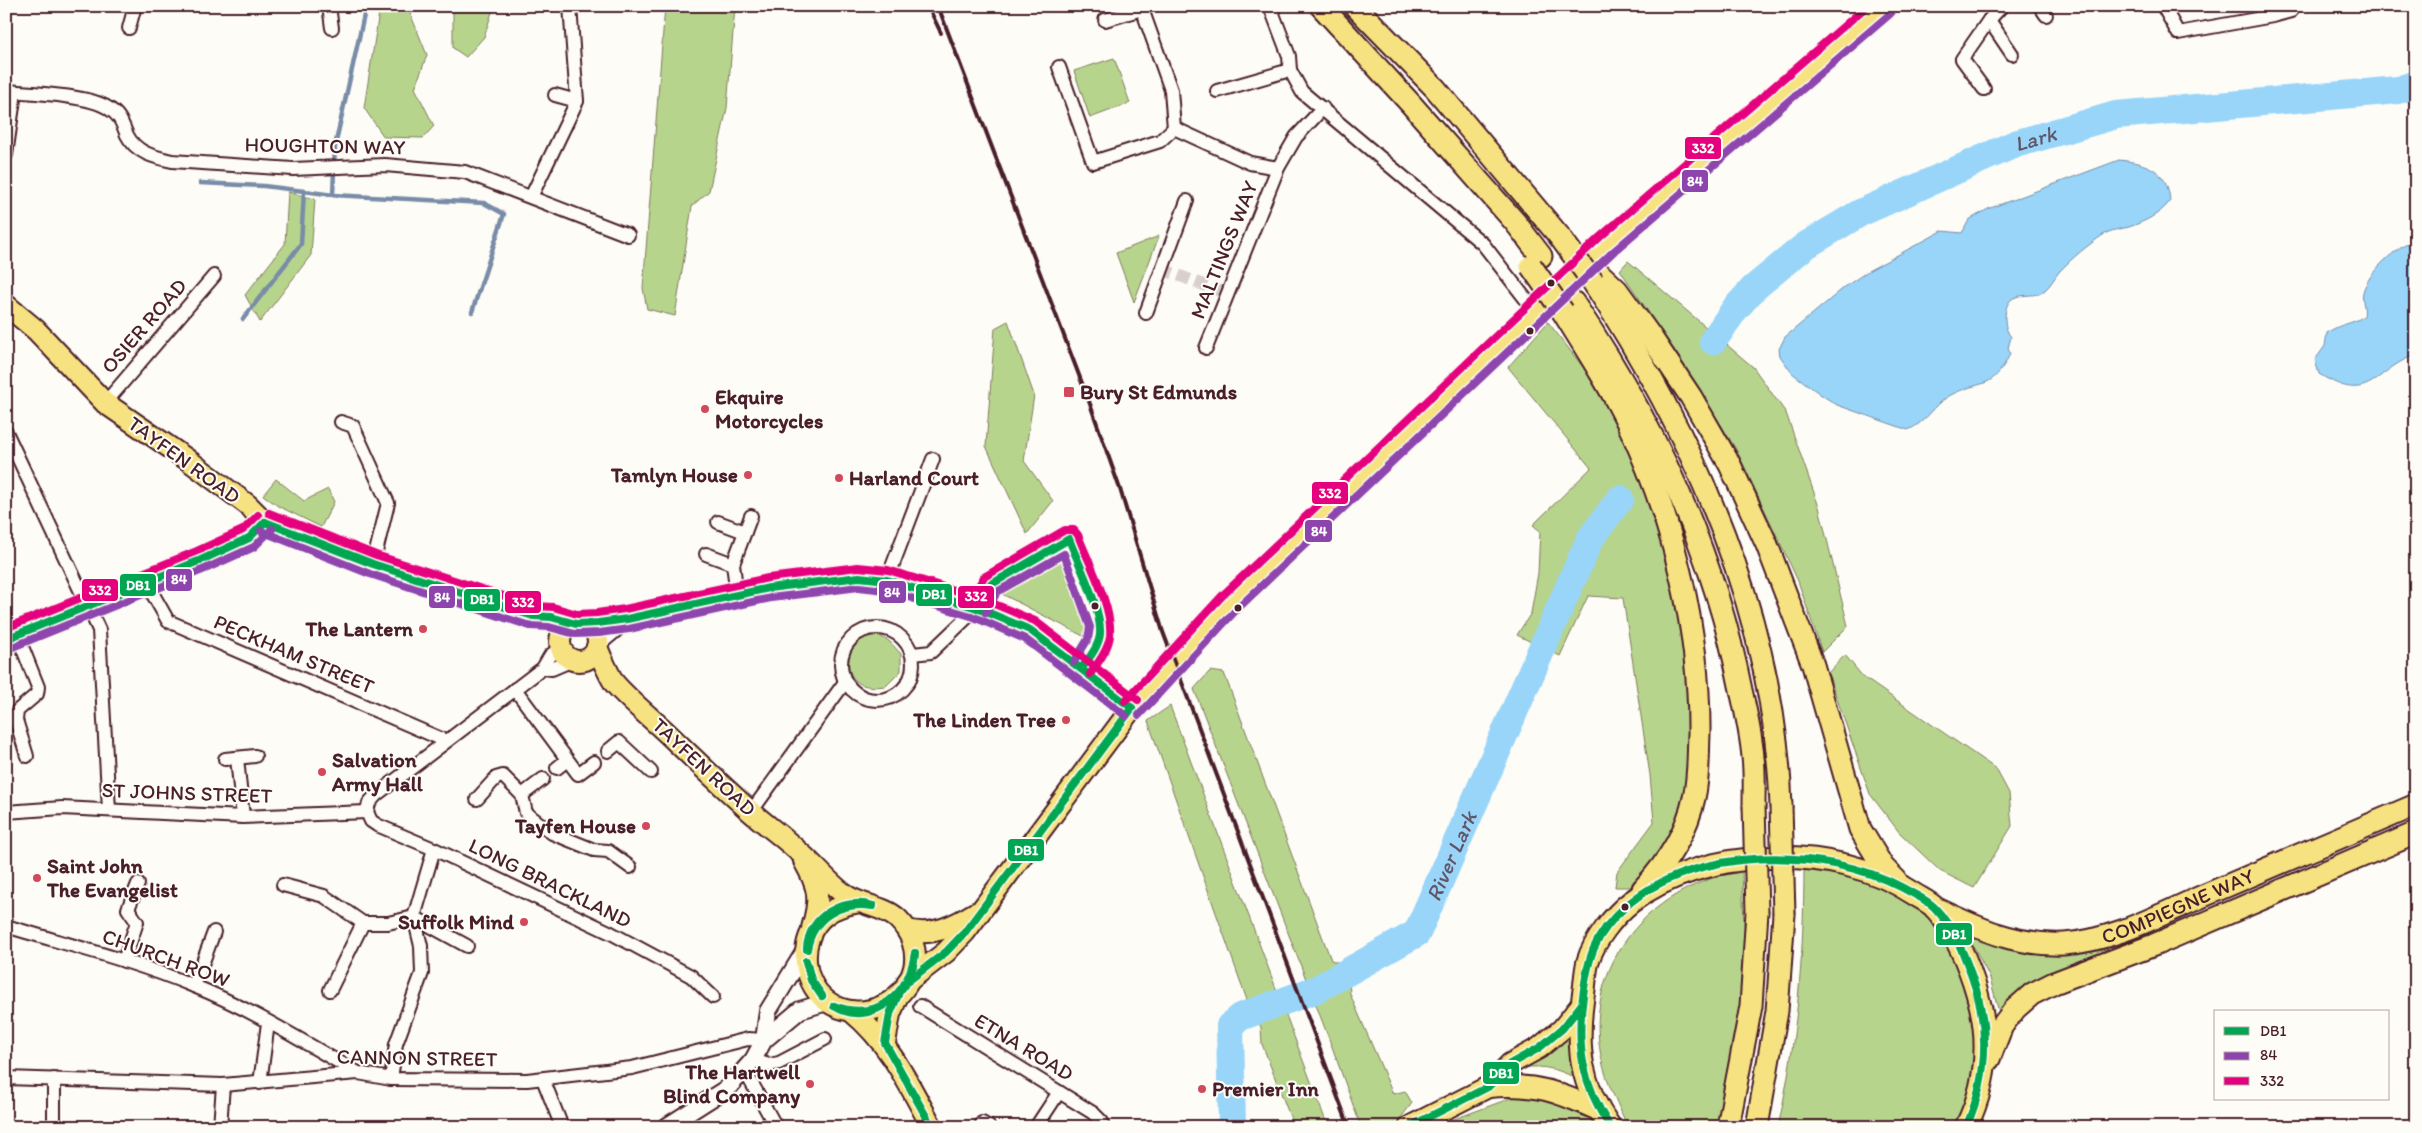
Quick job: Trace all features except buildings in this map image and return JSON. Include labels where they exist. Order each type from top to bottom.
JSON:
[{"type":"highway","points":[[1321,6],[1516,222],[1536,261],[1568,307],[1604,347],[1640,408],[1674,480],[1699,540],[1720,600],[1737,669],[1753,758],[1757,912],[1751,1006],[1728,1127]]},
{"type":"highway","points":[[1355,6],[1435,88],[1574,255],[1596,278],[1661,393],[1698,469],[1722,528],[1745,596],[1763,665],[1779,756],[1784,914],[1777,1011],[1757,1127]]},
{"type":"highway","points":[[1596,278],[1617,290],[1651,337],[1691,397],[1730,465],[1767,545],[1813,665],[1860,829],[1883,866],[1900,884],[1934,908],[1965,957],[1973,980],[1983,1022],[1985,1069],[1980,1096],[1966,1127]]},
{"type":"highway","points":[[1568,307],[1626,421],[1665,516],[1677,560],[1692,645],[1699,709],[1698,760],[1694,798],[1684,829],[1669,856],[1652,879],[1601,937],[1588,960],[1578,1028],[1580,1056],[1585,1080],[1604,1118]]},
{"type":"highway","name":"COMPIEGNE WAY","points":[[1934,908],[1993,934],[2018,941],[2064,944],[2085,942],[2139,924],[2416,805]]},
{"type":"highway","name":"COMPIEGNE WAY","points":[[1985,1069],[2002,1026],[2015,1009],[2032,994],[2054,983],[2154,945],[2416,833]]},
{"type":"highway","points":[[1631,902],[1682,873],[1731,861],[1798,858],[1824,861],[1872,872],[1900,884]]},
{"type":"main road","points":[[796,848],[812,876],[818,896],[819,907],[809,940],[806,963],[810,978],[827,1002],[841,1009],[864,1012],[874,1010],[946,952],[966,932],[981,909],[1132,708],[1234,597],[1276,561],[1607,244],[1882,6]]},
{"type":"main road","name":"TAYFEN ROAD","points":[[6,305],[36,330],[105,403],[188,460],[248,505],[265,522],[374,564],[533,616],[554,618],[580,624]]},
{"type":"main road","name":"TAYFEN ROAD","points":[[533,616],[541,628],[568,653],[605,682],[614,682]]},
{"type":"main road","points":[[580,624],[593,631],[597,646],[590,657],[568,653],[562,634],[566,629],[580,624]]},
{"type":"main road","name":"TAYFEN ROAD","points":[[597,646],[614,682],[751,812],[796,848],[846,896],[860,902]]},
{"type":"main road","points":[[809,940],[823,916],[832,910],[860,902],[881,908],[898,918],[907,930],[913,942],[914,967],[890,1014],[885,1044]]},
{"type":"main road","points":[[907,930],[918,933],[939,931],[962,921],[981,909]]},
{"type":"main road","points":[[1409,1127],[1488,1087],[1510,1064],[1539,1048],[1562,1029],[1582,1004]]},
{"type":"main road","points":[[851,1011],[871,1027],[885,1044],[932,1127]]},
{"type":"main road","points":[[1488,1087],[1516,1085],[1558,1092],[1604,1118]]},
{"type":"street","points":[[129,28],[135,6]]},
{"type":"street","points":[[329,6],[332,28]]},
{"type":"street","points":[[531,197],[577,101],[570,6]]},
{"type":"street","points":[[1270,6],[1289,56],[1290,70],[1302,92],[1483,244],[1535,311]]},
{"type":"street","points":[[1984,89],[1962,59],[1989,20],[2002,6]]},
{"type":"street","points":[[2163,6],[2178,33],[2273,16],[2291,10],[2292,6]]},
{"type":"street","points":[[1059,67],[1093,162],[1160,141],[1174,128],[1171,90],[1142,9],[1105,20]]},
{"type":"street","points":[[1989,20],[2012,54]]},
{"type":"street","points":[[1217,92],[1290,70]]},
{"type":"street","points":[[6,155],[11,91]]},
{"type":"street","name":"HOUGHTON WAY","points":[[11,91],[100,103],[121,118],[127,135],[138,149],[155,157],[172,161],[283,169],[385,165],[431,167],[465,172],[628,235]]},
{"type":"street","points":[[554,95],[577,101]]},
{"type":"street","name":"MALTINGS WAY","points":[[1206,348],[1278,168],[1296,136],[1323,108]]},
{"type":"street","name":"MALTINGS WAY","points":[[1174,128],[1250,163],[1278,168]]},
{"type":"street","points":[[1146,313],[1187,201]]},
{"type":"street","name":"OSIER ROAD","points":[[105,403],[214,276]]},
{"type":"street","points":[[341,422],[353,426],[388,503],[374,564]]},
{"type":"street","points":[[6,432],[99,630],[110,810]]},
{"type":"street","points":[[886,580],[933,459]]},
{"type":"street","points":[[737,595],[733,564],[750,516]]},
{"type":"street","points":[[28,756],[16,720],[18,711],[36,694],[38,687],[12,636],[250,538],[265,522]]},
{"type":"street","points":[[718,522],[745,532]]},
{"type":"street","points":[[706,554],[733,564]]},
{"type":"street","points":[[580,624],[627,619],[769,588],[859,577],[886,580],[977,608],[1030,630],[1132,708]]},
{"type":"street","name":"PECKHAM STREET","points":[[146,582],[168,621],[446,741]]},
{"type":"street","points":[[913,654],[931,652],[977,608]]},
{"type":"street","points":[[597,646],[627,619]]},
{"type":"street","points":[[870,628],[890,630],[901,636],[910,646],[913,654],[913,673],[908,684],[899,694],[889,699],[868,699],[856,694],[845,682],[841,669],[845,646],[858,633],[870,628]]},
{"type":"street","points":[[367,812],[369,803],[376,795],[543,668],[550,656],[568,653]]},
{"type":"street","points":[[543,668],[552,669],[568,653]]},
{"type":"street","points":[[751,812],[845,682]]},
{"type":"street","points":[[516,689],[578,774],[594,762]]},
{"type":"street","points":[[608,751],[619,742],[651,772]]},
{"type":"street","points":[[243,817],[231,759],[255,756]]},
{"type":"street","points":[[557,768],[567,760]]},
{"type":"street","points":[[477,798],[496,778],[503,776],[522,795],[526,813],[552,833],[594,850],[608,851],[630,867]]},
{"type":"street","points":[[522,795],[543,779]]},
{"type":"street","name":"ST JOHNS STREET","points":[[6,812],[62,808],[243,817],[367,812]]},
{"type":"street","name":"LONG BRACKLAND","points":[[367,812],[371,821],[377,825],[611,933],[691,976],[713,997]]},
{"type":"street","points":[[391,1079],[396,1044],[422,973],[421,946],[414,917],[434,850]]},
{"type":"street","points":[[124,962],[136,922],[128,909],[138,884]]},
{"type":"street","points":[[283,885],[324,896],[363,922],[388,923],[414,917],[467,946]]},
{"type":"street","points":[[330,990],[363,922]]},
{"type":"street","name":"CHURCH ROW","points":[[6,926],[124,962],[194,986],[268,1023],[358,1073]]},
{"type":"street","points":[[194,986],[214,932]]},
{"type":"street","points":[[764,1040],[768,1012],[809,940]]},
{"type":"street","points":[[666,1127],[729,1087],[749,1065],[764,1040],[800,1010],[827,1002]]},
{"type":"street","name":"ETNA ROAD","points":[[920,1006],[1093,1113],[1102,1122],[1102,1127]]},
{"type":"street","points":[[260,1083],[268,1023]]},
{"type":"street","name":"CANNON STREET","points":[[6,1078],[222,1085],[358,1073],[391,1079],[543,1079],[632,1068],[748,1038],[764,1040]]},
{"type":"street","points":[[749,1065],[779,1063],[825,1040]]},
{"type":"street","points":[[749,1065],[776,1127]]},
{"type":"street","points":[[54,1079],[54,1127]]},
{"type":"street","points":[[543,1079],[562,1127]]},
{"type":"street","points":[[220,1127],[222,1085]]},
{"type":"street","points":[[1036,1127],[1058,1092]]},
{"type":"green space","points":[[380,6],[408,8],[427,55],[415,88],[434,126],[423,138],[384,137],[364,108]]},
{"type":"green space","points":[[665,6],[735,6],[727,108],[709,191],[692,206],[675,316],[647,309],[643,288]]},
{"type":"green space","points":[[453,7],[493,9],[484,37],[466,57],[453,48]]},
{"type":"green space","points":[[1114,58],[1130,103],[1090,118],[1074,71]]},
{"type":"green space","points":[[288,192],[315,199],[311,255],[260,322],[245,295],[285,244]]},
{"type":"green space","points":[[1159,236],[1134,302],[1116,253]]},
{"type":"green space","points":[[1628,261],[1753,367],[1786,413],[1819,507],[1848,626],[1822,652],[1798,581],[1737,451],[1681,360],[1620,270]]},
{"type":"green space","points":[[1008,321],[1034,395],[1024,461],[1053,501],[1027,534],[986,446],[995,328]]},
{"type":"green space","points":[[1548,322],[1583,367],[1614,420],[1653,506],[1677,595],[1689,673],[1690,764],[1685,808],[1650,872],[1631,887],[1615,887],[1617,872],[1654,822],[1650,775],[1623,598],[1588,596],[1560,656],[1517,635],[1531,613],[1538,573],[1540,531],[1533,525],[1591,468],[1508,367]]},
{"type":"green space","points":[[276,479],[304,501],[328,489],[334,502],[321,527],[278,506],[263,495]]},
{"type":"green space","points":[[1066,554],[1095,630],[1089,639],[1000,593],[1013,580]]},
{"type":"green space","points":[[876,634],[889,641],[901,654],[901,671],[886,686],[874,687],[863,685],[856,681],[850,671],[849,658],[856,642],[866,636]]},
{"type":"green space","points":[[1845,655],[1863,677],[1996,769],[2009,793],[2012,826],[1974,888],[1940,871],[1899,832],[1870,794],[1828,673]]},
{"type":"green space","points":[[1210,671],[1224,673],[1331,960],[1348,966],[1350,994],[1393,1094],[1405,1091],[1412,1103],[1396,1122],[1386,1127],[1361,1127],[1331,1044],[1194,689]]},
{"type":"green space","points":[[1170,706],[1328,1127],[1294,1127],[1262,1044],[1261,1027],[1248,1003],[1148,721]]},
{"type":"green space","points":[[1804,868],[1860,875],[1926,912],[1961,957],[1980,1049],[1965,1107],[1953,1127],[1778,1127],[1795,1030],[1803,934]]},
{"type":"green space","points":[[1742,871],[1745,952],[1742,1032],[1718,1127],[1629,1127],[1614,1096],[1601,1057],[1598,1020],[1604,984],[1619,951],[1641,923],[1669,899],[1703,882]]},
{"type":"green space","points":[[1966,932],[2005,947],[2041,954],[2078,954],[2120,947],[2088,957],[2056,971],[2001,1020],[1990,978]]},
{"type":"green space","points":[[1572,1033],[1579,1080],[1548,1068],[1515,1069]]},
{"type":"green space","points":[[1532,1094],[1568,1103],[1590,1119],[1595,1127],[1433,1127],[1511,1098]]},
{"type":"water","points":[[2119,160],[2138,163],[2154,170],[2165,182],[2170,201],[2157,214],[2146,220],[2106,233],[2097,239],[2064,267],[2045,290],[2034,295],[2015,297],[2010,301],[2005,316],[2006,327],[2011,337],[2008,348],[2010,354],[1997,374],[1985,383],[1949,396],[1915,427],[1908,430],[1837,405],[1792,373],[1780,356],[1779,349],[1785,337],[1846,286],[1868,271],[1942,231],[1962,233],[1969,220],[1988,209]]},
{"type":"water","points":[[2416,240],[2416,355],[2401,361],[2371,382],[2361,386],[2350,387],[2319,374],[2315,360],[2325,346],[2327,333],[2364,316],[2363,292],[2371,276],[2392,254]]},
{"type":"waterway","points":[[243,319],[301,244],[304,191],[333,195],[335,146],[366,6]]},
{"type":"waterway","name":"Lark","points":[[1713,341],[1735,309],[1754,288],[1805,246],[1860,213],[2015,144],[2116,115],[2398,90],[2416,84]]},
{"type":"waterway","points":[[200,183],[264,186],[304,191]]},
{"type":"waterway","points":[[333,195],[484,203],[504,214],[472,312]]},
{"type":"waterway","name":"River Lark","points":[[1232,1127],[1230,1026],[1240,1017],[1317,989],[1417,933],[1590,539],[1620,499]]},
{"type":"tunnel","points":[[1162,269],[1227,294]]},
{"type":"railway","points":[[928,6],[941,33]]},
{"type":"railway","points":[[938,6],[1090,404],[1120,489],[1163,632],[1349,1127]]},
{"type":"transit line","name":"332","points":[[1125,701],[1222,596],[1600,237],[1867,6]]},
{"type":"transit line","name":"84","points":[[1139,715],[1236,610],[1614,251],[1890,14]]},
{"type":"transit line","name":"332","points":[[269,513],[376,555],[535,606],[553,607],[577,614],[625,609],[768,578],[858,567],[888,570],[980,598],[1035,621],[1138,700]]},
{"type":"transit line","name":"332","points":[[6,628],[197,551],[243,530],[258,515]]},
{"type":"transit line","name":"DB1","points":[[265,522],[373,564],[533,616],[551,617],[576,624],[627,619],[769,588],[859,577],[887,580],[977,608],[1030,630],[1132,708]]},
{"type":"transit line","name":"DB1","points":[[6,639],[201,560],[249,538],[265,522]]},
{"type":"transit line","name":"84","points":[[10,648],[205,569],[254,547],[272,529]]},
{"type":"transit line","name":"332","points":[[968,603],[984,577],[1065,530],[1074,530],[1078,535],[1104,598],[1110,624],[1110,636],[1107,646],[1090,674]]},
{"type":"transit line","name":"84","points":[[261,531],[370,574],[530,626],[549,627],[575,634],[629,629],[771,598],[859,587],[885,590],[974,617],[1025,639],[1126,716]]},
{"type":"transit line","name":"DB1","points":[[977,608],[990,585],[1069,539],[1089,586],[1100,624],[1098,643],[1082,668]]},
{"type":"transit line","name":"84","points":[[986,613],[997,592],[1064,554],[1090,627],[1088,639],[1074,662]]},
{"type":"transit line","name":"DB1","points":[[908,981],[946,952],[965,932],[1132,708]]},
{"type":"transit line","name":"DB1","points":[[1610,1127],[1587,1080],[1583,1064],[1580,1032],[1587,970],[1599,937],[1614,917],[1654,887],[1687,872],[1723,863],[1761,858],[1799,859],[1836,865],[1871,874],[1923,899],[1931,904],[1941,915],[1960,945],[1969,967],[1976,989],[1983,1024],[1984,1059],[1982,1076],[1973,1110],[1966,1127]]},
{"type":"transit line","name":"DB1","points":[[807,949],[809,937],[814,927],[829,912],[851,904],[873,906]]},
{"type":"transit line","name":"DB1","points":[[807,949],[815,928],[830,913],[850,906],[873,906]]},
{"type":"transit line","name":"DB1","points":[[834,1006],[864,1011],[877,1008],[888,1002],[906,982],[915,953]]},
{"type":"transit line","name":"DB1","points":[[834,1006],[848,1012],[862,1013],[876,1010],[899,992],[913,967],[915,953]]},
{"type":"transit line","name":"DB1","points":[[806,961],[811,980],[822,996]]},
{"type":"transit line","name":"DB1","points":[[806,961],[811,980],[822,996]]},
{"type":"transit line","name":"DB1","points":[[898,995],[890,1014],[885,1043],[932,1127]]},
{"type":"transit line","name":"DB1","points":[[1409,1127],[1488,1087],[1510,1064],[1539,1048],[1562,1029],[1582,1004]]},
{"type":"place","name":"Bury St Edmunds","points":[[1069,392]]},
{"type":"place","name":"Ekquire Motorcycles","points":[[705,409]]},
{"type":"place","name":"Tamlyn House","points":[[748,475]]},
{"type":"place","name":"Harland Court","points":[[839,478]]},
{"type":"place","name":"The Lantern","points":[[423,629]]},
{"type":"place","name":"The Linden Tree","points":[[1066,720]]},
{"type":"place","name":"Salvation Army Hall","points":[[322,772]]},
{"type":"place","name":"Tayfen House","points":[[646,826]]},
{"type":"place","name":"Saint John The Evangelist","points":[[37,878]]},
{"type":"place","name":"Suffolk Mind","points":[[524,922]]},
{"type":"place","name":"The Hartwell Blind Company","points":[[810,1084]]},
{"type":"place","name":"Premier Inn","points":[[1202,1089]]}]
